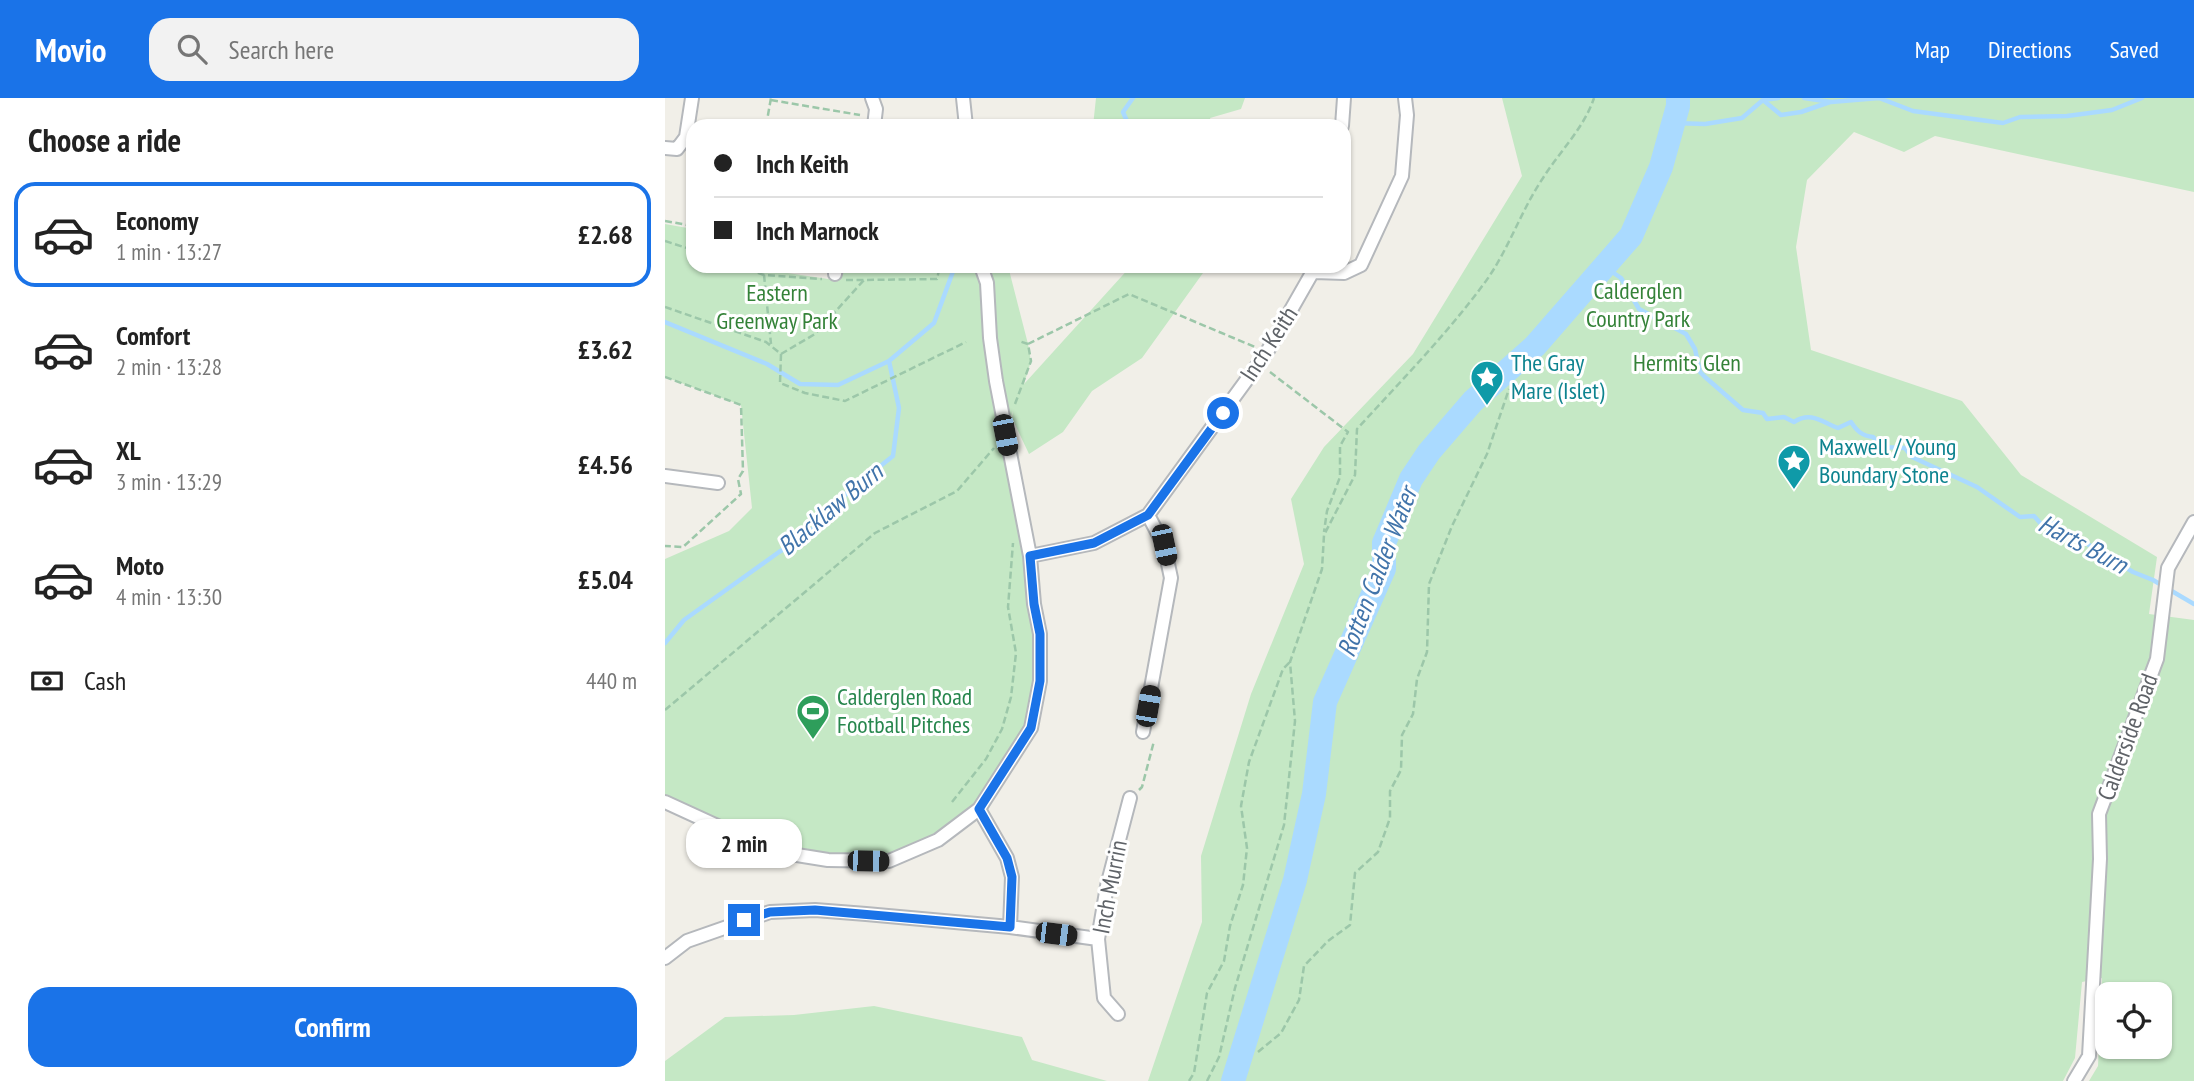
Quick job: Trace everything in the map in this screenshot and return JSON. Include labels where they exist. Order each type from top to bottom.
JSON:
[{"type":"street","points":[[690,119],[692,98]]},
{"type":"street","points":[[872,98],[876,109],[875,119]]},
{"type":"street","points":[[963,98],[965,119]]},
{"type":"street","points":[[1342,119],[1344,98]]},
{"type":"street","name":"Inch Keith","points":[[1351,270],[1361,265],[1402,176],[1407,115],[1405,98]]},
{"type":"street","points":[[665,148],[677,149],[686,141]]},
{"type":"street","points":[[665,802],[772,851],[828,860],[888,861],[937,839],[979,809],[1031,728],[1040,681],[1040,634],[1034,604],[1030,556],[1005,435],[990,338],[987,283],[983,273]]},
{"type":"street","name":"Inch Keith","points":[[1030,556],[1094,543],[1148,515],[1267,352],[1313,273]]},
{"type":"street","points":[[665,476],[717,483]]},
{"type":"street","points":[[1143,732],[1171,578],[1164,545],[1148,515]]},
{"type":"street","name":"Calderside Road","points":[[2074,1081],[2089,1056],[2101,859],[2099,814],[2157,659],[2168,568],[2194,522]]},
{"type":"street","name":"Inch Murrin","points":[[1118,1014],[1104,998],[1098,939],[1107,886],[1130,798]]},
{"type":"street","points":[[979,809],[1007,858],[1012,877],[1010,927]]},
{"type":"street","points":[[665,958],[687,941],[770,912],[815,910],[1010,927],[1098,939]]},
{"type":"path","points":[[1207,1081],[1219,1057],[1235,988],[1284,825],[1295,720],[1290,662],[1322,569],[1327,511],[1340,477],[1340,446],[1348,432],[1357,429],[1414,367],[1484,284],[1513,237],[1541,181],[1588,117],[1594,98]]},
{"type":"path","points":[[767,119],[771,99],[789,100],[860,115]]},
{"type":"path","points":[[665,222],[686,225]]},
{"type":"path","points":[[665,241],[686,248]]},
{"type":"path","points":[[759,273],[834,275],[864,280],[937,279],[938,273]]},
{"type":"path","points":[[764,275],[772,346]]},
{"type":"path","points":[[781,354],[815,334],[864,280]]},
{"type":"path","points":[[1019,341],[1028,344],[1129,294],[1267,352],[1268,369],[1348,432]]},
{"type":"path","points":[[665,307],[766,342],[781,354],[781,383],[805,393],[845,401],[966,342]]},
{"type":"path","points":[[1003,420],[1018,400],[1031,362],[1028,344]]},
{"type":"path","points":[[665,377],[741,405],[743,471],[738,479],[741,494],[683,547],[665,547]]},
{"type":"path","points":[[1258,1052],[1281,1033],[1299,1000],[1304,965],[1328,940],[1350,925],[1355,873],[1378,852],[1389,818],[1390,791],[1401,770],[1402,735],[1413,714],[1417,679],[1427,652],[1429,584],[1452,526],[1487,454],[1509,389]]},
{"type":"path","points":[[1324,535],[1355,475],[1357,429]]},
{"type":"path","points":[[665,709],[875,533],[957,491],[1005,435]]},
{"type":"path","points":[[952,802],[986,759],[1002,729],[1011,697],[1017,653],[1007,607],[1014,537]]},
{"type":"path","points":[[1189,1081],[1193,1073],[1207,993],[1224,961],[1230,926],[1243,885],[1247,848],[1241,806],[1249,762],[1283,669],[1290,662]]},
{"type":"path","points":[[1130,798],[1142,787],[1155,742],[1143,732]]},
{"type":"green space","points":[[1096,98],[1245,98],[1241,109],[1210,119],[1094,119]]},
{"type":"green space","points":[[1502,98],[2194,98],[2194,192],[1935,136],[1904,152],[1854,132],[1807,180],[1796,247],[1811,350],[1962,401],[2021,475],[2157,557],[2149,614],[2194,620],[2194,1081],[2089,1081],[2098,1066],[2098,1059],[2172,1059],[2172,982],[2102,982],[2102,978],[2082,982],[2075,1058],[2063,1081],[1148,1081],[1202,922],[1201,856],[1251,694],[1304,564],[1291,499],[1324,447],[1413,354],[1522,176]]},
{"type":"green space","name":"Eastern Greenway Park","points":[[665,224],[686,228],[686,273],[787,273],[835,280],[838,273],[1010,273],[1031,361],[1024,384],[1125,273],[1203,273],[1142,358],[1092,391],[1063,432],[1029,454],[1012,418],[1013,411],[1005,435],[1040,634],[1031,728],[979,809],[938,840],[889,861],[772,851],[665,802],[665,559],[729,531],[752,508],[741,405],[665,377]]},
{"type":"green space","points":[[874,1006],[1022,1037],[1032,1060],[1107,1081],[665,1081],[665,1061],[725,1017],[794,1015]]},
{"type":"waterway","name":"Blacklaw Burn","points":[[1126,119],[1123,112],[1133,98]]},
{"type":"waterway","name":"Rotten Calder Water","points":[[1233,1081],[1295,880],[1314,794],[1325,702],[1384,569],[1384,543],[1411,479],[1429,452],[1473,401],[1535,346],[1631,236],[1661,167],[1678,98]]},
{"type":"waterway","points":[[1673,123],[1705,124],[1742,118],[1763,100],[1778,98]]},
{"type":"waterway","points":[[1804,98],[1831,102],[1879,98],[1913,111],[2003,123],[2020,117],[2067,116],[2112,110],[2142,98]]},
{"type":"waterway","points":[[1763,100],[1781,115],[1801,112],[1830,102]]},
{"type":"waterway","name":"Harts Burn","points":[[1605,267],[1621,278],[1639,309],[1686,334],[1695,349],[1700,372],[1743,410],[1763,413],[1767,419],[1784,417],[1794,422],[1811,417],[1838,428],[1851,422],[1860,433],[1873,437],[1882,447],[1905,448],[1912,457],[1977,487],[2020,517],[2034,516],[2042,525],[2056,523],[2071,537],[2076,537],[2133,572],[2153,580],[2194,604]]},
{"type":"waterway","name":"Blacklaw Burn","points":[[665,643],[684,620],[808,534],[849,491],[893,456],[899,408],[889,361],[934,323],[952,273]]},
{"type":"waterway","points":[[665,322],[767,364],[800,384],[838,385],[889,361]]},
{"type":"place","name":"The Gray Mare (Islet)","points":[[1487,407]]},
{"type":"place","name":"Maxwell / Young Boundary Stone","points":[[1794,491]]},
{"type":"place","name":"Calderglen Road Football Pitches","points":[[813,741]]},
{"type":"route","points":[[744,920],[770,912],[815,910],[1010,927],[1012,877],[1007,858],[979,809],[1031,728],[1040,681],[1040,634],[1034,604],[1030,556],[1094,543],[1148,515],[1223,413]]},
{"type":"park label","name":"Calderglen Country Park","points":[[1638,305]]},
{"type":"park label","name":"Hermits Glen","points":[[1687,363]]}]
